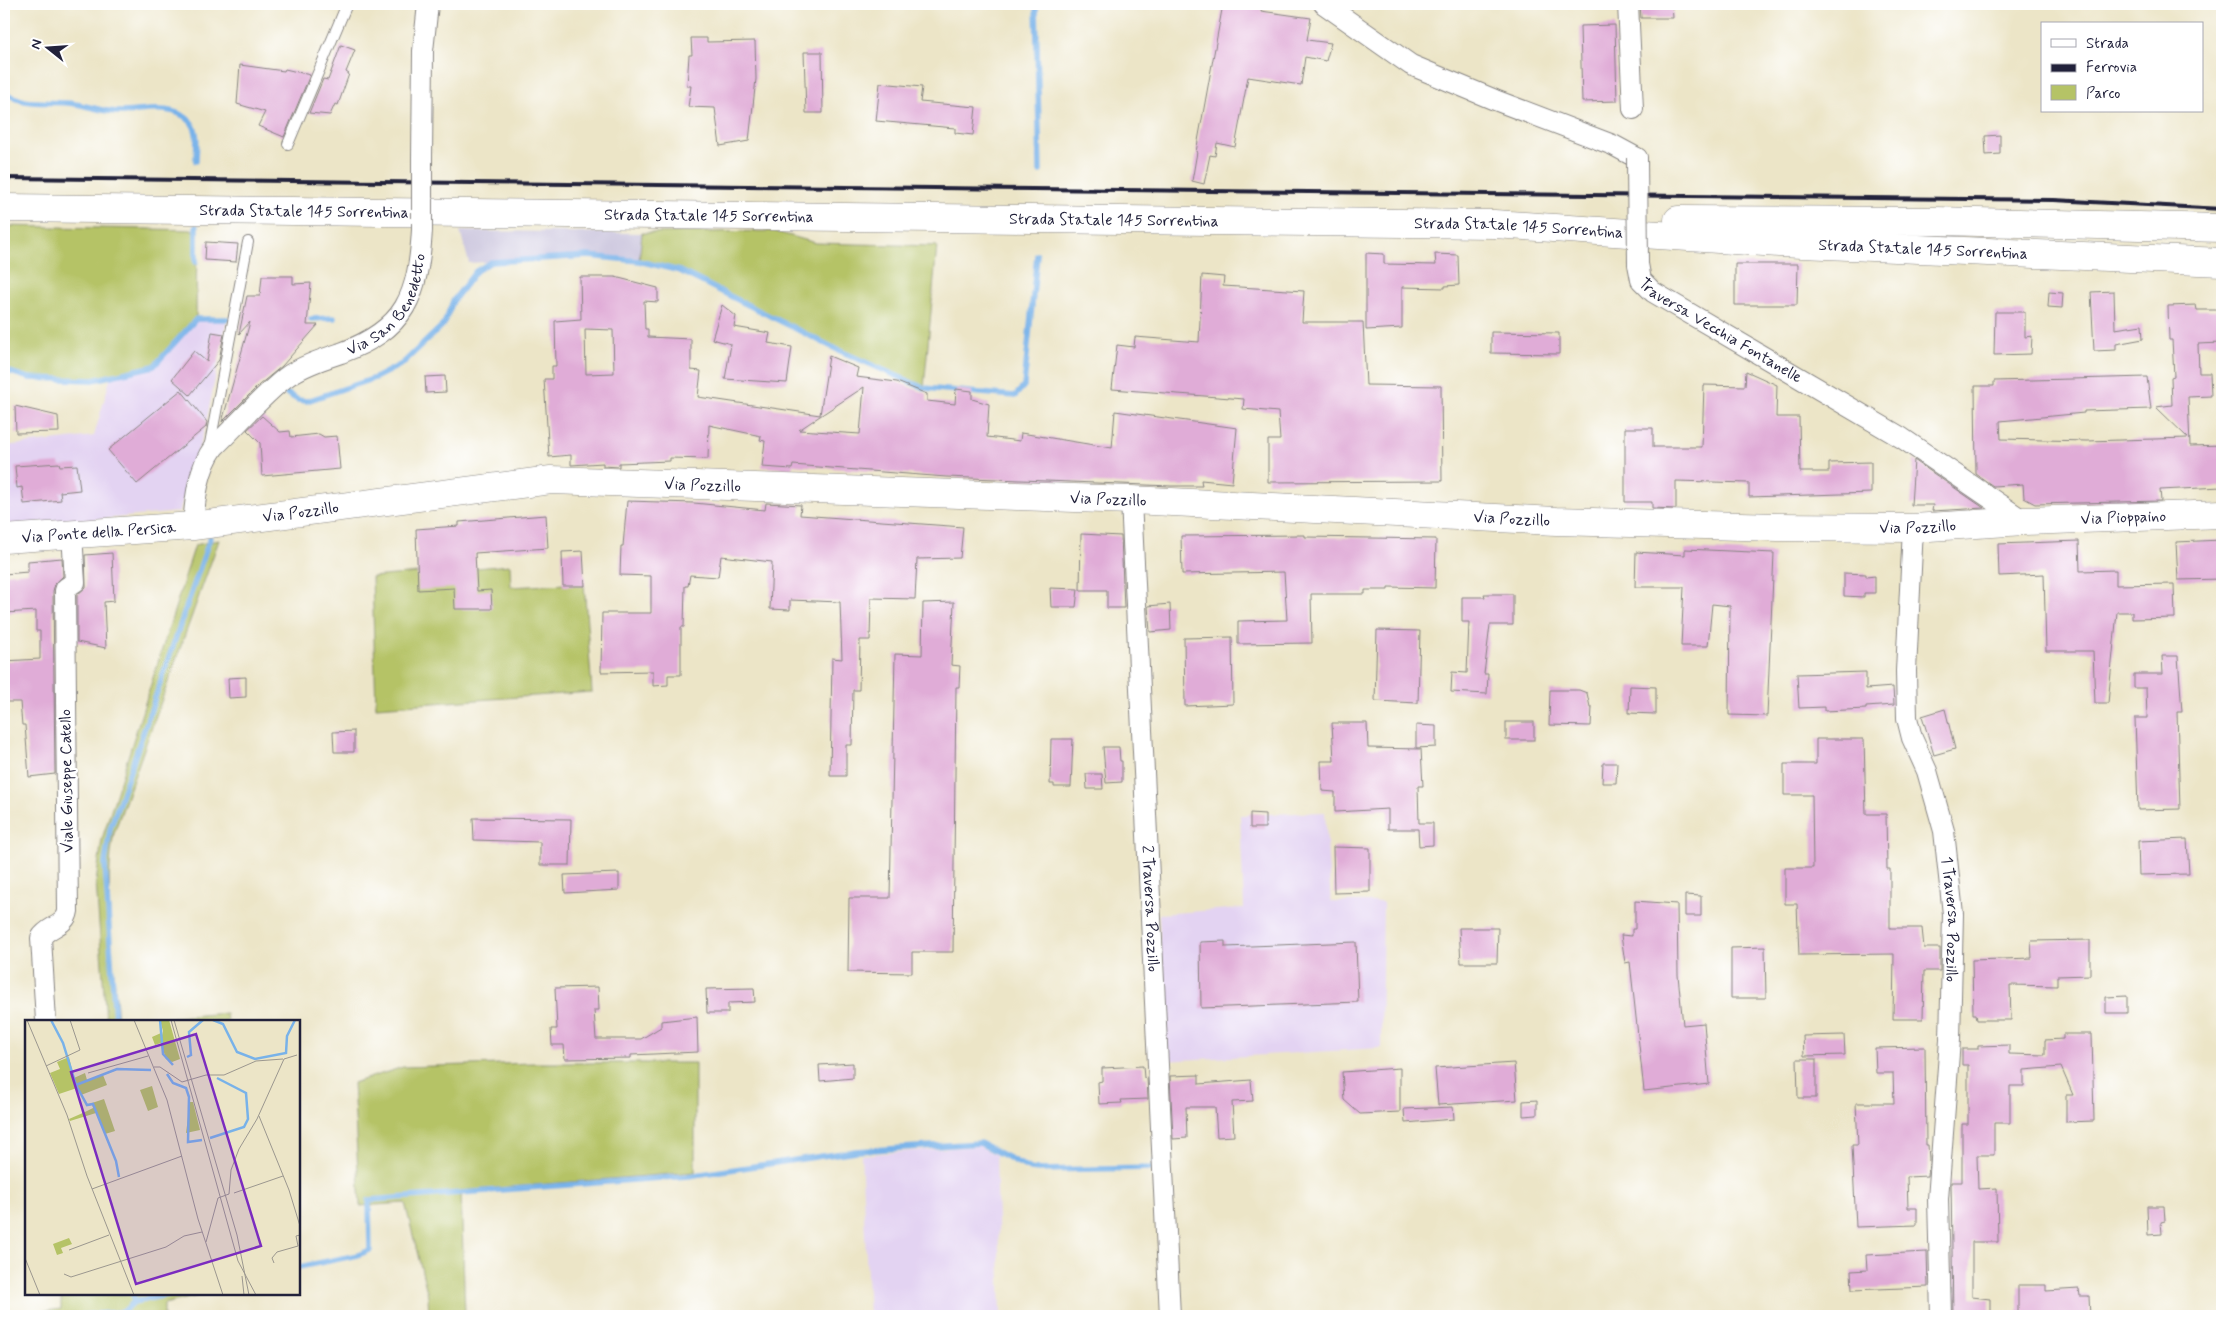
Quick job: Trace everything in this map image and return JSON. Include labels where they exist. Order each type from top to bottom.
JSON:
[{"type":"main road","name":"Strada Statale 145 Sorrentina","points":[[4,208],[1494,224],[1779,243],[2222,262]]},
{"type":"main road","points":[[1572,229],[1682,220],[1936,221],[2222,228]]},
{"type":"main road","name":"Via Pozzillo","points":[[193,526],[551,480],[1131,500],[1566,521],[1778,527],[1913,528],[2024,521]]},
{"type":"main road","name":"Via Pioppaino","points":[[2024,521],[2222,514]]},
{"type":"main road","name":"Via Ponte della Persica","points":[[4,539],[193,526]]},
{"type":"street","name":"Via San Benedetto","points":[[193,526],[198,486],[207,457],[214,447],[286,377],[314,362],[373,339],[388,328],[412,296],[419,264],[422,230],[423,51],[428,4]]},
{"type":"street","name":"Traversa Vecchia Fontanelle","points":[[1324,4],[1411,65],[1495,100],[1613,145],[1637,158],[1638,264],[1641,280],[1653,292],[1902,438],[2024,521]]},
{"type":"street","points":[[1628,4],[1633,108]]},
{"type":"street","name":"2 Traversa Pozzillo","points":[[1131,500],[1170,1316]]},
{"type":"street","name":"1 Traversa Pozzillo","points":[[1913,528],[1906,671],[1907,718],[1912,738],[1927,771],[1944,830],[1953,914],[1950,1040],[1938,1198],[1941,1316]]},
{"type":"street","name":"Viale Giuseppe Catello","points":[[46,1020],[41,938],[64,921],[68,914],[64,591],[67,586],[75,582],[72,534]]},
{"type":"lane","points":[[288,144],[346,4]]},
{"type":"lane","points":[[207,457],[248,242]]},
{"type":"shaded area","points":[[460,231],[642,233],[639,261],[588,256],[469,263]]},
{"type":"shaded area","points":[[196,319],[227,319],[205,428],[179,512],[4,528],[4,446],[94,436],[111,376],[154,366]]},
{"type":"shaded area","points":[[1325,812],[1331,902],[1383,902],[1381,1048],[1164,1061],[1159,914],[1244,908],[1240,815]]},
{"type":"shaded area","points":[[979,1146],[996,1155],[1001,1316],[936,1316],[935,1314],[869,1316],[861,1155]]},
{"type":"green space","points":[[4,226],[197,230],[196,319],[154,366],[93,380],[29,378],[4,370]]},
{"type":"green space","points":[[773,231],[816,243],[937,246],[924,388],[838,350],[680,271],[639,261],[642,233]]},
{"type":"green space","points":[[219,540],[114,833],[109,878],[109,902],[118,1020],[106,1020],[96,882],[102,839],[195,545]]},
{"type":"green space","points":[[510,565],[511,587],[584,583],[592,692],[376,707],[372,577]]},
{"type":"green space","points":[[226,1013],[227,1020],[138,1020]]},
{"type":"green space","points":[[534,1063],[695,1063],[695,1172],[461,1191],[465,1316],[429,1316],[428,1296],[405,1203],[360,1206],[353,1083],[403,1067]]},
{"type":"green space","points":[[61,1295],[202,1295],[164,1304],[164,1316],[4,1316],[61,1309]]},
{"type":"building","points":[[1223,4],[1262,4],[1261,11],[1311,18],[1307,40],[1331,43],[1326,61],[1305,57],[1301,85],[1248,77],[1235,147],[1217,143],[1215,156],[1210,155],[1204,184],[1192,181]]},
{"type":"building","points":[[1640,4],[1672,4],[1673,18],[1641,18]]},
{"type":"building","points":[[1615,25],[1617,101],[1582,102],[1580,26]]},
{"type":"building","points":[[691,38],[707,38],[707,42],[755,41],[756,79],[749,141],[720,146],[715,108],[688,107],[691,86],[687,86],[689,55],[692,55]]},
{"type":"building","points":[[341,45],[355,50],[346,72],[349,74],[338,105],[335,104],[330,115],[309,113],[323,79],[328,80]]},
{"type":"building","points":[[804,52],[822,52],[823,113],[806,113]]},
{"type":"building","points":[[240,65],[284,71],[285,69],[310,75],[284,137],[258,126],[265,112],[237,104]]},
{"type":"building","points":[[880,83],[922,87],[920,102],[976,107],[973,135],[955,133],[955,128],[876,121]]},
{"type":"building","points":[[2000,135],[2000,154],[1986,155],[1985,136]]},
{"type":"building","points":[[206,242],[238,244],[236,262],[205,260]]},
{"type":"building","points":[[1366,253],[1384,254],[1384,264],[1436,265],[1435,254],[1458,255],[1459,285],[1445,286],[1445,288],[1402,287],[1402,328],[1366,330]]},
{"type":"building","points":[[1735,264],[1798,264],[1797,305],[1735,305]]},
{"type":"building","points":[[1202,275],[1224,277],[1223,286],[1304,291],[1302,322],[1363,322],[1366,385],[1441,386],[1442,481],[1268,482],[1268,440],[1280,440],[1278,412],[1243,409],[1244,399],[1112,389],[1117,345],[1134,347],[1135,337],[1199,342]]},
{"type":"building","points":[[262,276],[293,276],[293,284],[311,283],[307,325],[318,325],[282,366],[259,385],[222,422],[250,322],[239,334],[247,296],[260,296]]},
{"type":"building","points":[[580,277],[615,277],[658,288],[658,302],[644,301],[645,329],[648,329],[648,337],[691,339],[691,370],[701,371],[698,397],[820,415],[829,356],[858,368],[856,377],[897,382],[927,394],[927,401],[955,404],[956,389],[972,391],[972,399],[989,404],[987,437],[1020,441],[1021,433],[1112,448],[1115,411],[1237,428],[1232,483],[1201,480],[1202,486],[1171,486],[946,477],[793,465],[792,469],[762,467],[765,441],[760,440],[761,436],[709,425],[708,459],[670,458],[670,461],[619,463],[619,467],[603,466],[603,463],[571,465],[571,455],[549,457],[544,379],[552,379],[552,366],[556,366],[555,321],[581,319]],"holes":[[[585,329],[613,330],[614,373],[586,374]],[[864,387],[860,434],[799,430],[820,416]]]},
{"type":"building","points":[[2114,291],[2115,329],[2142,325],[2143,339],[2116,344],[2116,350],[2094,351],[2091,292]]},
{"type":"building","points":[[2049,292],[2063,293],[2062,308],[2048,307]]},
{"type":"building","points":[[722,305],[736,316],[734,327],[770,333],[768,343],[792,347],[787,383],[725,379],[731,344],[712,339]]},
{"type":"building","points":[[2196,305],[2197,310],[2222,310],[2222,343],[2198,344],[2199,373],[2210,373],[2211,396],[2188,397],[2190,446],[2222,445],[2222,487],[2160,490],[2161,501],[2035,504],[2024,498],[2023,484],[1993,486],[1976,474],[1975,386],[1994,386],[1994,381],[2147,377],[2151,409],[2084,411],[2084,413],[2000,421],[2001,439],[2087,441],[2188,438],[2156,407],[2172,405],[2171,377],[2174,376],[2172,340],[2169,340],[2168,306]]},
{"type":"building","points":[[1995,312],[2025,312],[2025,337],[2032,336],[2031,354],[1994,355]]},
{"type":"building","points":[[212,332],[224,334],[219,360],[190,395],[172,379],[194,351],[207,362]]},
{"type":"building","points":[[1491,332],[1559,333],[1559,354],[1491,353]]},
{"type":"building","points":[[1746,371],[1777,385],[1776,417],[1799,417],[1800,472],[1829,472],[1829,463],[1871,462],[1871,493],[1749,497],[1749,483],[1676,481],[1676,509],[1652,508],[1652,502],[1625,502],[1625,428],[1653,428],[1653,447],[1702,447],[1704,385],[1745,386]]},
{"type":"building","points":[[445,376],[446,392],[426,393],[425,377]]},
{"type":"building","points":[[181,390],[207,422],[206,427],[137,484],[108,450]]},
{"type":"building","points":[[15,406],[58,416],[59,432],[16,433]]},
{"type":"building","points":[[262,416],[280,432],[290,431],[291,437],[319,434],[324,437],[337,436],[340,469],[262,476],[260,443],[247,430]]},
{"type":"building","points":[[1914,460],[1984,508],[1932,511],[1933,505],[1911,505]]},
{"type":"building","points":[[59,463],[60,466],[77,465],[80,490],[60,492],[61,500],[24,504],[22,487],[17,488],[15,466]]},
{"type":"building","points":[[627,501],[694,503],[765,510],[766,503],[801,505],[800,515],[963,527],[960,558],[917,559],[915,599],[871,598],[870,640],[860,640],[859,690],[853,690],[852,745],[846,745],[846,776],[830,776],[832,658],[842,659],[840,602],[790,600],[790,610],[770,609],[772,562],[721,556],[718,577],[690,575],[688,586],[685,586],[684,627],[681,627],[681,675],[668,675],[668,685],[653,686],[653,671],[601,672],[602,613],[651,613],[651,576],[620,575],[621,546],[623,546]]},
{"type":"building","points":[[546,515],[548,548],[475,553],[477,591],[491,590],[492,609],[455,609],[454,588],[418,590],[416,529],[459,526],[459,522]]},
{"type":"building","points":[[1081,534],[1121,536],[1124,608],[1107,608],[1107,590],[1080,590]]},
{"type":"building","points":[[1305,535],[1305,537],[1436,539],[1435,588],[1388,587],[1388,590],[1365,590],[1365,594],[1311,594],[1312,643],[1238,644],[1238,621],[1287,620],[1284,572],[1182,574],[1181,536]]},
{"type":"building","points":[[2222,540],[2222,579],[2178,580],[2176,542]]},
{"type":"building","points":[[2079,541],[2080,571],[2116,570],[2116,585],[2174,584],[2175,618],[2132,619],[2132,612],[2117,612],[2108,703],[2095,703],[2093,651],[2046,651],[2044,574],[1999,576],[1998,544]]},
{"type":"building","points":[[1685,549],[1774,553],[1767,716],[1729,715],[1730,606],[1712,604],[1708,646],[1681,646],[1684,587],[1635,587],[1636,552],[1685,555]]},
{"type":"building","points":[[583,551],[585,586],[563,586],[562,552]]},
{"type":"building","points":[[112,553],[114,601],[104,602],[106,648],[77,642],[77,595],[86,587],[85,555]]},
{"type":"building","points":[[62,558],[63,576],[55,584],[53,591],[55,774],[29,777],[25,725],[22,725],[20,702],[4,702],[4,661],[40,659],[40,631],[36,631],[36,611],[4,613],[4,574],[28,572],[28,561]]},
{"type":"building","points":[[1844,573],[1866,574],[1866,577],[1875,576],[1875,593],[1864,593],[1864,597],[1844,596]]},
{"type":"building","points":[[1050,588],[1078,589],[1076,607],[1051,607]]},
{"type":"building","points":[[1484,594],[1513,594],[1513,625],[1490,625],[1484,674],[1488,674],[1487,694],[1451,692],[1452,672],[1467,673],[1469,622],[1462,622],[1462,597],[1485,597]]},
{"type":"building","points":[[954,602],[951,665],[960,666],[959,687],[956,687],[953,952],[912,952],[912,973],[848,972],[849,898],[890,898],[895,654],[922,655],[923,603]]},
{"type":"building","points":[[1170,604],[1171,630],[1150,632],[1148,606]]},
{"type":"building","points":[[1377,630],[1420,631],[1418,703],[1375,701]]},
{"type":"building","points":[[1232,637],[1233,704],[1185,706],[1184,638]]},
{"type":"building","points":[[2162,656],[2178,656],[2182,712],[2177,712],[2180,809],[2138,810],[2135,718],[2147,718],[2146,688],[2134,688],[2134,674],[2163,674]]},
{"type":"building","points":[[1866,672],[1866,689],[1893,687],[1894,705],[1866,707],[1866,709],[1825,711],[1825,707],[1799,708],[1797,674]]},
{"type":"building","points":[[246,677],[246,697],[229,698],[228,678]]},
{"type":"building","points":[[1630,686],[1656,687],[1656,714],[1629,713]]},
{"type":"building","points":[[1550,690],[1579,690],[1587,693],[1590,707],[1592,707],[1591,726],[1549,725]]},
{"type":"building","points":[[1945,709],[1955,749],[1934,755],[1922,716]]},
{"type":"building","points":[[1506,722],[1534,722],[1534,740],[1506,740]]},
{"type":"building","points":[[1332,723],[1367,723],[1368,748],[1421,749],[1423,786],[1418,786],[1419,823],[1433,823],[1433,845],[1419,846],[1418,829],[1388,829],[1388,809],[1335,812],[1335,792],[1322,791],[1321,761],[1334,761]]},
{"type":"building","points":[[1416,725],[1436,726],[1436,747],[1416,748]]},
{"type":"building","points":[[354,731],[354,752],[334,752],[333,732]]},
{"type":"building","points":[[1051,739],[1073,739],[1071,787],[1054,787],[1054,784],[1050,784]]},
{"type":"building","points":[[1816,739],[1864,739],[1866,814],[1886,814],[1887,869],[1890,869],[1890,928],[1922,928],[1924,948],[1940,948],[1940,971],[1924,971],[1923,1019],[1893,1019],[1894,954],[1799,955],[1797,904],[1785,904],[1785,868],[1813,868],[1812,795],[1784,795],[1784,764],[1816,764]]},
{"type":"building","points":[[1103,747],[1119,747],[1120,761],[1122,761],[1122,782],[1106,783]]},
{"type":"building","points":[[1603,763],[1617,763],[1616,783],[1602,783]]},
{"type":"building","points":[[1086,774],[1102,774],[1103,789],[1087,789]]},
{"type":"building","points":[[1250,813],[1265,814],[1265,828],[1250,828]]},
{"type":"building","points":[[473,818],[571,819],[570,865],[540,865],[540,842],[474,840]]},
{"type":"building","points":[[2187,839],[2189,874],[2139,875],[2138,841]]},
{"type":"building","points":[[1333,847],[1370,848],[1370,892],[1334,893]]},
{"type":"building","points":[[619,873],[619,890],[565,893],[564,875]]},
{"type":"building","points":[[1685,895],[1701,896],[1701,916],[1685,916]]},
{"type":"building","points":[[1635,901],[1677,904],[1678,975],[1683,1025],[1704,1023],[1709,1084],[1644,1091],[1630,962],[1625,963],[1621,935],[1632,936],[1632,929],[1635,929]]},
{"type":"building","points":[[1459,928],[1498,928],[1497,963],[1461,963]]},
{"type":"building","points":[[2090,940],[2090,975],[2057,976],[2057,986],[2010,985],[2011,1020],[1977,1020],[1976,1014],[1973,1014],[1972,960],[2032,958],[2031,941]]},
{"type":"building","points":[[1225,941],[1225,947],[1356,942],[1358,1002],[1201,1008],[1200,942]]},
{"type":"building","points":[[1765,947],[1766,998],[1731,998],[1731,948]]},
{"type":"building","points":[[598,987],[599,1010],[594,1010],[596,1039],[641,1039],[661,1027],[661,1021],[697,1017],[698,1052],[631,1055],[631,1058],[565,1059],[564,1045],[552,1045],[551,1029],[557,1029],[555,988]]},
{"type":"building","points":[[754,988],[755,1002],[728,1003],[728,1013],[707,1013],[706,989]]},
{"type":"building","points":[[2127,996],[2127,1013],[2106,1013],[2106,997]]},
{"type":"building","points":[[2063,1034],[2092,1034],[2094,1121],[2066,1122],[2066,1095],[2073,1095],[2061,1067],[2024,1070],[2024,1086],[2010,1086],[2010,1123],[1994,1123],[1994,1155],[1977,1155],[1978,1189],[1997,1188],[1998,1242],[1972,1242],[1972,1297],[1990,1299],[1990,1316],[1953,1316],[1951,1182],[1962,1182],[1962,1124],[1968,1124],[1968,1065],[1962,1065],[1962,1049],[1978,1049],[1978,1046],[2009,1045],[2009,1054],[2045,1055],[2045,1040],[2063,1039]]},
{"type":"building","points":[[1844,1035],[1845,1055],[1804,1056],[1803,1036]]},
{"type":"building","points":[[1925,1047],[1928,1176],[1907,1177],[1908,1208],[1917,1208],[1917,1225],[1856,1227],[1852,1145],[1858,1145],[1856,1103],[1894,1103],[1893,1073],[1876,1073],[1875,1048]]},
{"type":"building","points":[[1797,1059],[1816,1059],[1816,1098],[1798,1098]]},
{"type":"building","points":[[853,1063],[853,1078],[820,1081],[819,1065]]},
{"type":"building","points":[[1514,1063],[1517,1100],[1438,1105],[1435,1068]]},
{"type":"building","points":[[1143,1066],[1144,1078],[1147,1077],[1148,1099],[1121,1100],[1122,1103],[1099,1104],[1098,1082],[1102,1081],[1102,1068]]},
{"type":"building","points":[[1400,1068],[1400,1112],[1360,1114],[1344,1100],[1342,1072]]},
{"type":"building","points":[[1199,1075],[1199,1084],[1251,1080],[1253,1101],[1232,1102],[1234,1136],[1217,1137],[1215,1107],[1186,1107],[1187,1138],[1173,1139],[1170,1076]]},
{"type":"building","points":[[1537,1100],[1537,1115],[1523,1116],[1523,1101]]},
{"type":"building","points":[[1453,1107],[1454,1119],[1405,1123],[1404,1109]]},
{"type":"building","points":[[2147,1206],[2164,1206],[2165,1221],[2161,1222],[2162,1234],[2148,1235]]},
{"type":"building","points":[[1927,1252],[1928,1287],[1852,1290],[1851,1271],[1867,1270],[1866,1255]]},
{"type":"building","points":[[2018,1285],[2046,1285],[2046,1291],[2079,1289],[2080,1296],[2089,1296],[2090,1316],[2018,1316]]},
{"type":"waterway","points":[[1036,4],[1040,171]]},
{"type":"waterway","points":[[4,93],[25,101],[69,103],[116,112],[165,110],[183,115],[190,121],[195,130],[197,140],[196,161]]},
{"type":"waterway","points":[[196,227],[196,262]]},
{"type":"waterway","points":[[286,393],[298,400],[307,401],[375,378],[402,364],[444,324],[453,301],[476,271],[491,262],[588,256],[639,261],[680,271],[838,350],[924,388],[1015,396],[1024,386],[1037,255]]},
{"type":"waterway","points":[[311,319],[334,318]]},
{"type":"waterway","points":[[4,370],[29,378],[93,380],[154,366],[196,319],[227,319]]},
{"type":"waterway","points":[[115,1020],[105,864],[110,829],[210,538]]},
{"type":"waterway","points":[[300,1267],[358,1255],[370,1250],[369,1200],[688,1176],[856,1151],[980,1143],[1030,1169],[1038,1170],[1155,1168],[1155,1162]]},
{"type":"waterway","points":[[76,1316],[123,1312],[134,1302],[133,1295]]},
{"type":"waterway","points":[[134,1302],[166,1295]]},
{"type":"railway","points":[[4,178],[2054,200],[2222,209]]}]
